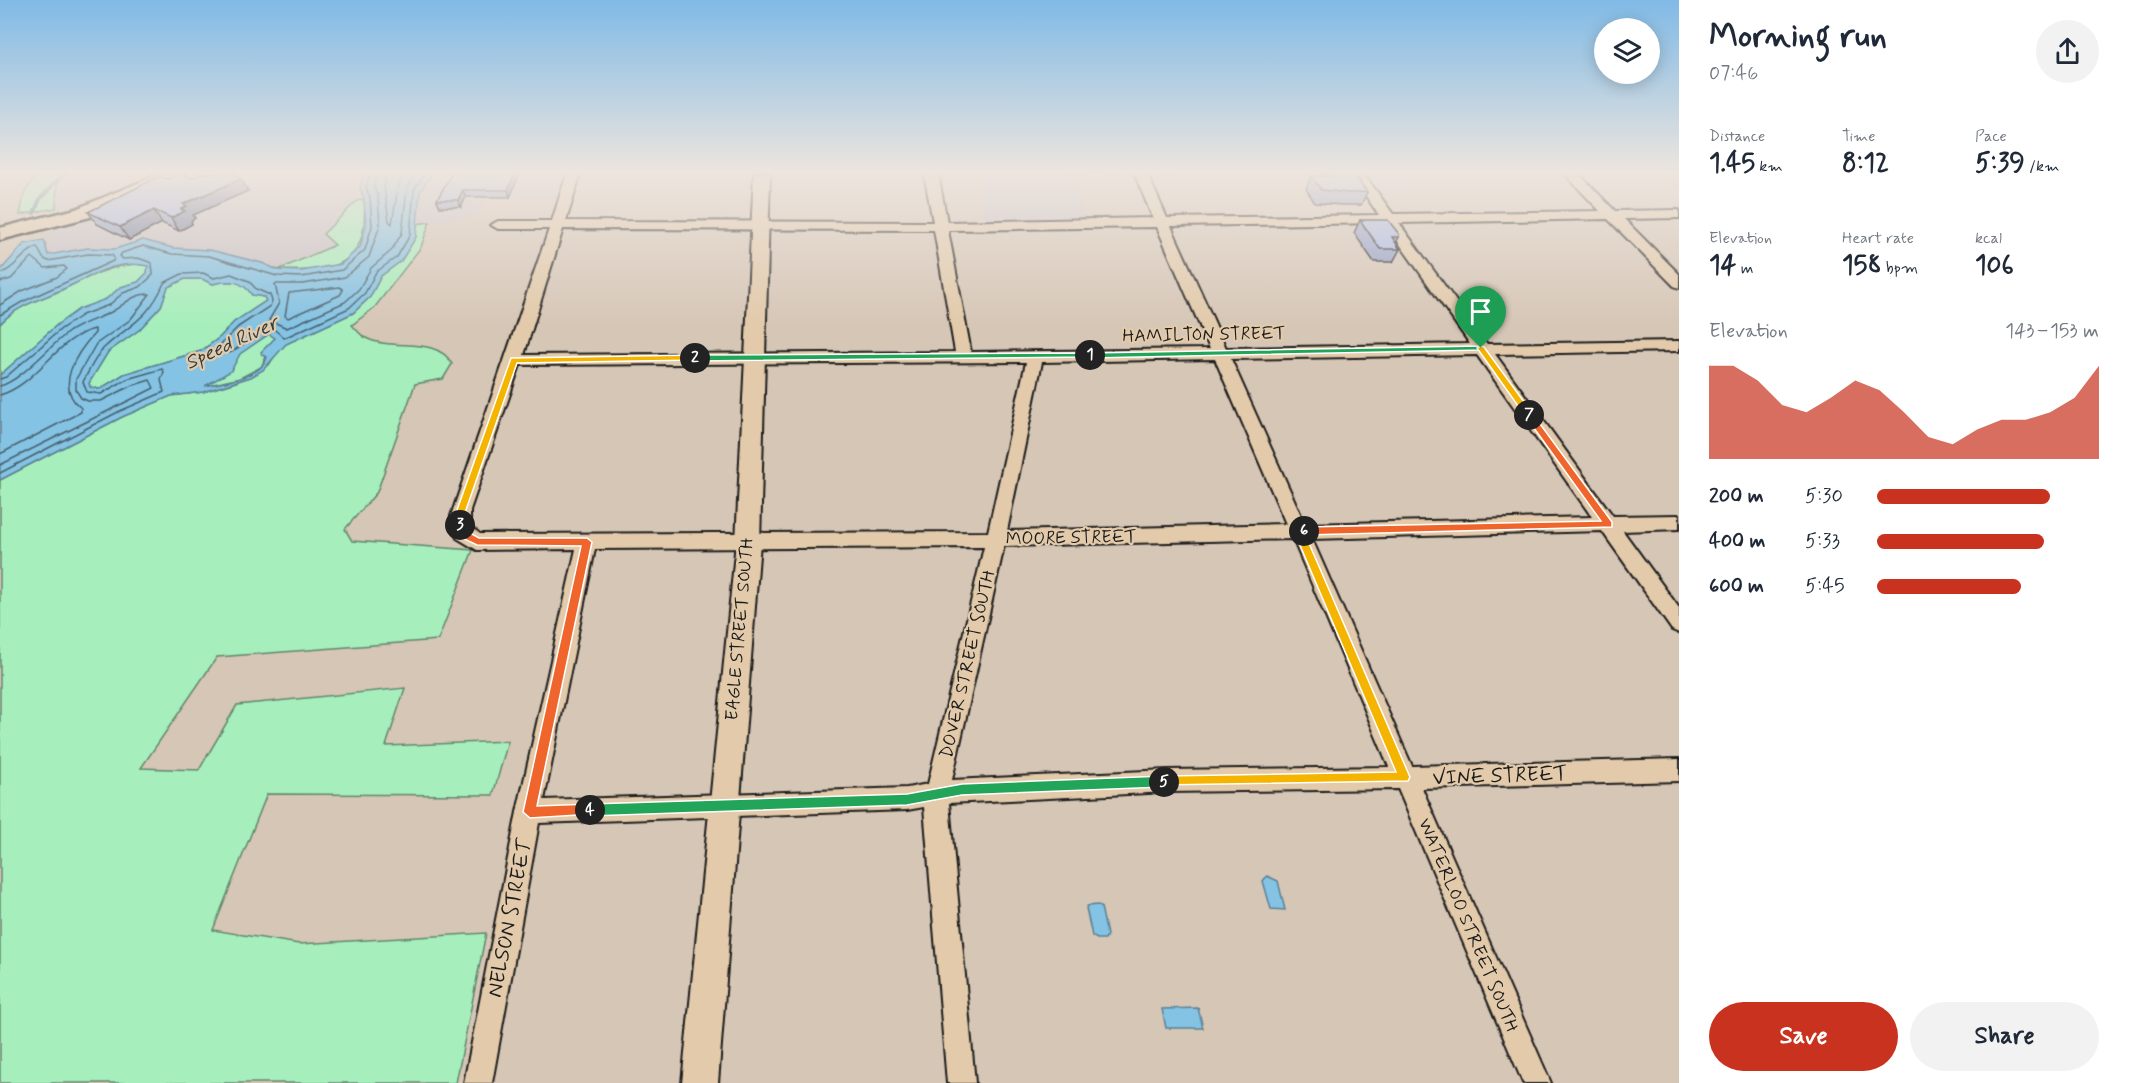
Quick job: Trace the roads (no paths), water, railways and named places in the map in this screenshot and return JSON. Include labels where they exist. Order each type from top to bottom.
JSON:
[{"type":"main road","points":[[0,234],[41,224]]},
{"type":"street","points":[[498,225],[940,226],[1076,224]]},
{"type":"street","name":"WATERLOO STREET SOUTH","points":[[1162,224],[1299,531],[1537,1083]]},
{"type":"street","points":[[1391,224],[1679,624]]},
{"type":"street","points":[[1621,224],[1679,283]]},
{"type":"street","name":"EAGLE STREET SOUTH","points":[[700,1083],[748,542],[759,225]]},
{"type":"street","points":[[514,360],[558,226]]},
{"type":"street","points":[[940,226],[964,356]]},
{"type":"street","name":"HAMILTON STREET","points":[[514,360],[1035,357],[1679,346]]},
{"type":"street","name":"DOVER STREET SOUTH","points":[[961,1083],[935,817],[938,794],[1035,357]]},
{"type":"street","name":"MOORE STREET","points":[[514,360],[461,510],[459,523],[464,534],[477,542],[996,539],[1679,522]]},
{"type":"street","name":"NELSON STREET","points":[[478,1083],[530,812],[587,542]]},
{"type":"street","name":"VINE STREET","points":[[530,812],[907,799],[962,789],[1168,781],[1679,770]]},
{"type":"water","name":"Speed River","points":[[417,224],[416,237],[401,261],[381,276],[370,297],[353,313],[286,344],[263,370],[251,377],[203,392],[171,396],[122,417],[0,480],[0,375],[58,324],[79,309],[106,299],[121,287],[138,282],[147,273],[148,266],[124,265],[103,270],[36,300],[0,324],[0,271],[24,244],[44,240],[48,255],[88,248],[115,249],[143,240],[173,248],[210,250],[262,263],[278,270],[301,271],[341,264],[360,247],[366,225]],"holes":[[[185,279],[202,279],[213,284],[235,282],[244,286],[252,295],[264,297],[266,301],[234,322],[220,337],[201,351],[124,374],[100,389],[90,387],[89,383],[108,352],[139,330],[161,306],[168,287]],[[269,334],[275,338],[261,352],[267,357],[258,370],[241,378],[205,386],[231,371],[240,354]]]},
{"type":"water","points":[[1267,876],[1278,881],[1285,910],[1271,909],[1263,881]]},
{"type":"water","points":[[1098,905],[1101,907],[1107,935],[1105,939],[1092,936],[1086,908]]},
{"type":"water","points":[[1198,1008],[1203,1028],[1166,1028],[1162,1009]]}]
